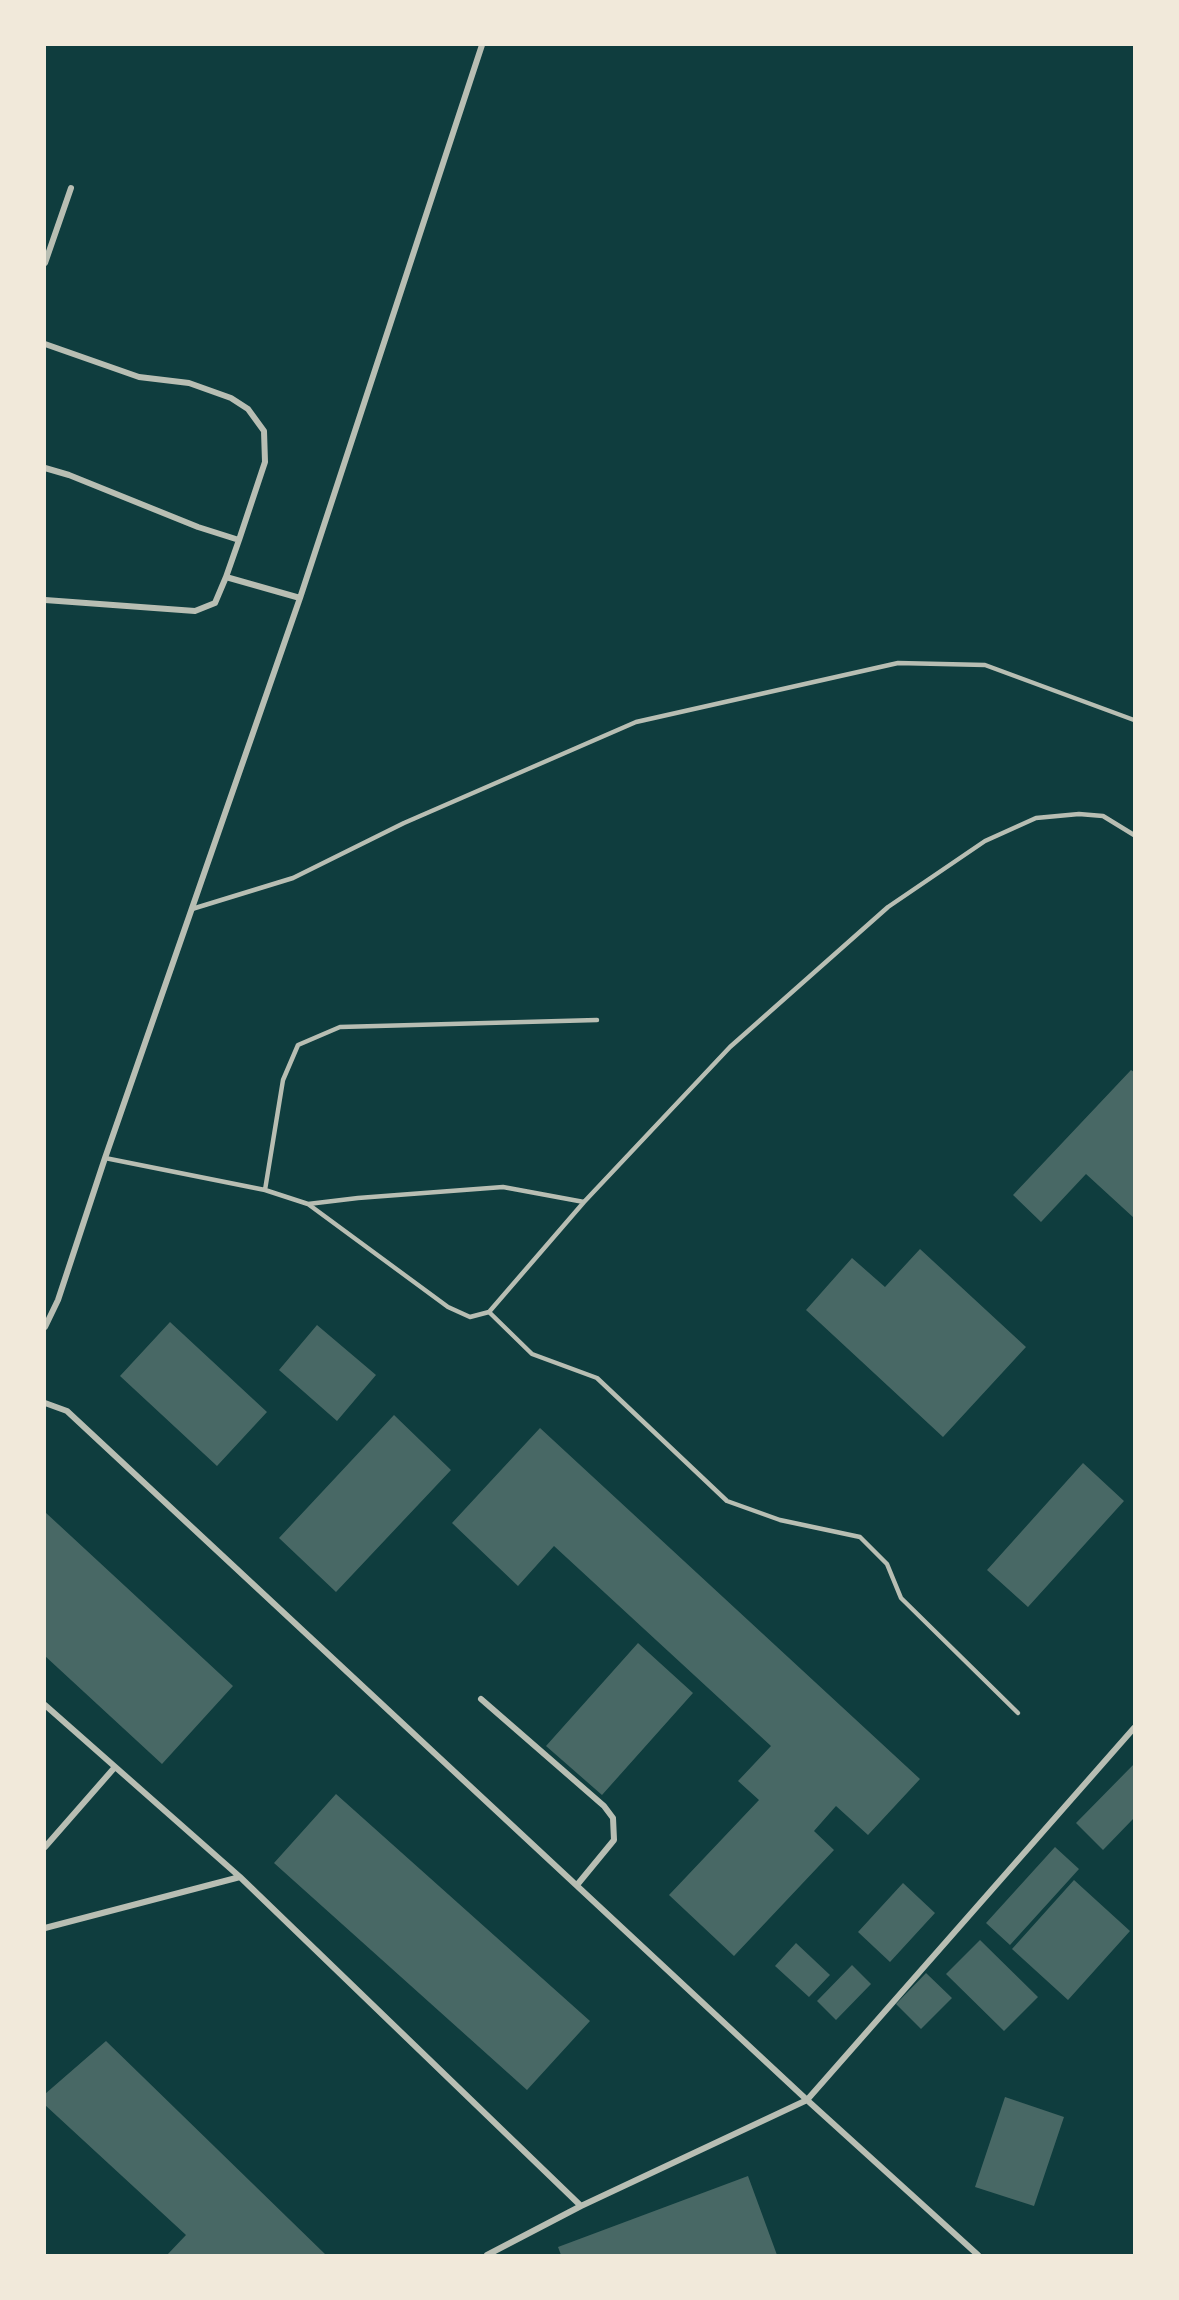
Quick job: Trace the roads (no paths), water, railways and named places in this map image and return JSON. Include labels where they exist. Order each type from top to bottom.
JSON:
[{"type":"street","points":[[45,1327],[58,1300],[105,1158],[300,598],[482,45]]},
{"type":"street","points":[[45,263],[71,188]]},
{"type":"street","points":[[45,344],[139,377],[189,383],[231,398],[248,409],[264,431],[266,462],[215,603],[195,611],[45,600]]},
{"type":"street","points":[[45,468],[69,475],[198,527],[239,540]]},
{"type":"street","points":[[226,577],[300,598]]},
{"type":"street","points":[[45,1403],[67,1411],[807,2100],[978,2255]]},
{"type":"street","points":[[481,1699],[604,1806],[613,1818],[614,1840],[576,1885]]},
{"type":"street","points":[[45,1705],[240,1877],[581,2206]]},
{"type":"street","points":[[487,2255],[581,2206],[807,2100],[1134,1728]]},
{"type":"street","points":[[45,1847],[115,1767]]},
{"type":"street","points":[[45,1928],[240,1877]]},
{"type":"lane","points":[[192,909],[293,878],[404,823],[636,722],[898,663],[985,665],[1134,720]]},
{"type":"lane","points":[[105,1158],[265,1190],[308,1204],[447,1307],[470,1317],[489,1312],[584,1202],[730,1047],[888,907],[985,841],[1036,818],[1079,814],[1103,816],[1134,835]]},
{"type":"lane","points":[[265,1190],[283,1080],[298,1045],[340,1027],[597,1020]]},
{"type":"lane","points":[[308,1204],[503,1187],[584,1202]]},
{"type":"lane","points":[[489,1312],[532,1354],[597,1378],[727,1501],[780,1520],[860,1537],[887,1564],[901,1599],[1018,1713]]}]
